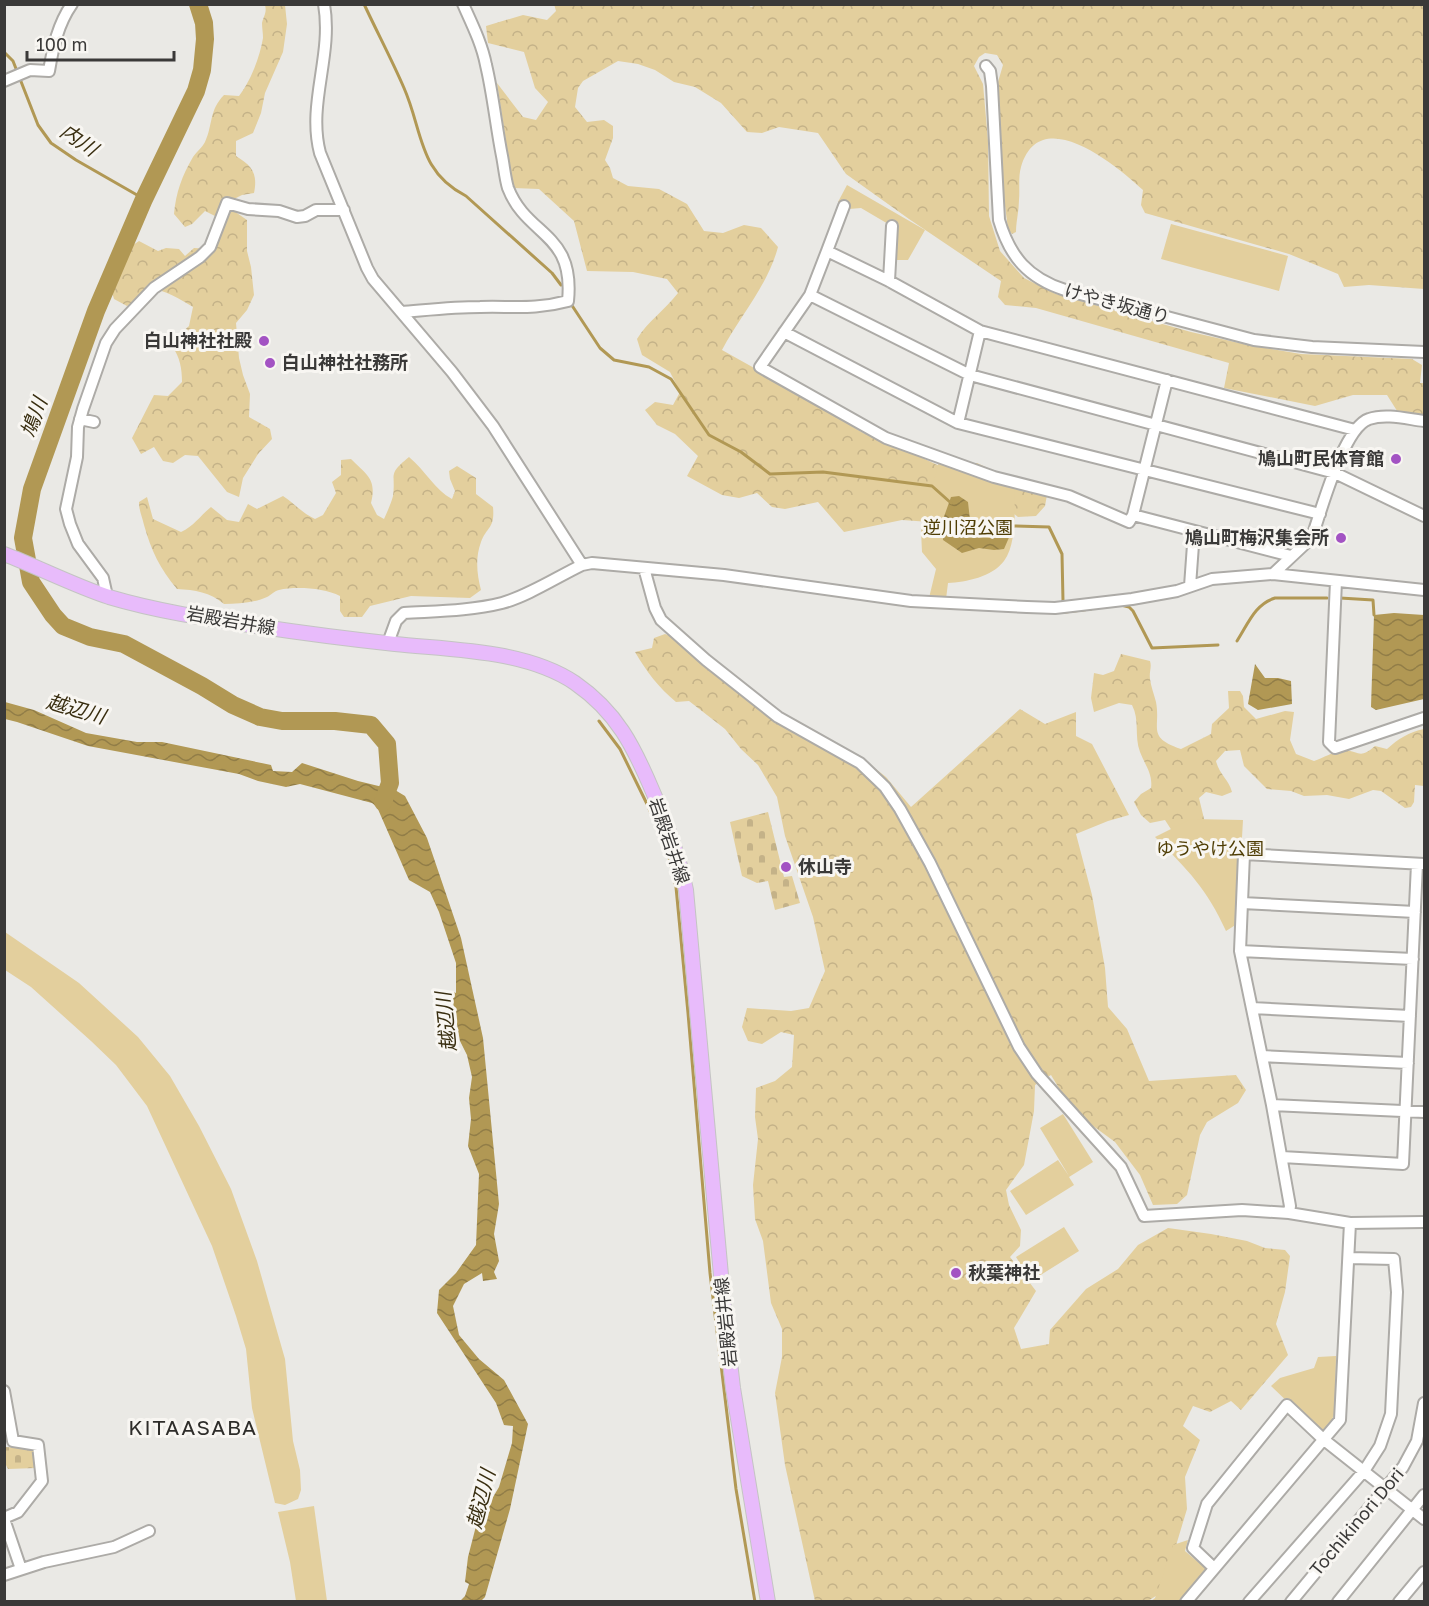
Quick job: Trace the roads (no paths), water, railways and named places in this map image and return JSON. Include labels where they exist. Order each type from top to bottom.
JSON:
[{"type":"main road","name":"岩殿岩井線","points":[[7,555],[107,596],[256,626],[482,653],[527,662],[553,671],[575,683],[603,706],[625,734],[638,756],[670,832],[680,861],[686,890],[724,1319],[768,1602]]},
{"type":"street","points":[[4,81],[30,70],[49,71],[56,37],[64,16],[72,4]]},
{"type":"street","points":[[324,4],[326,50],[315,126],[320,153],[367,268],[373,279],[494,426],[582,565]]},
{"type":"street","points":[[401,312],[482,306],[522,308],[555,305],[568,301],[570,283],[562,255],[554,243],[519,208],[508,186],[486,64],[463,4]]},
{"type":"street","name":"けやき坂通り","points":[[986,66],[990,71],[992,86],[999,220],[1010,249],[1031,274],[1047,284],[1076,293],[1254,340],[1312,347],[1425,352]]},
{"type":"street","points":[[107,596],[103,578],[78,544],[66,509],[77,457],[80,418],[106,343],[115,329],[154,288],[210,247],[227,203],[248,209],[279,211],[297,217],[305,216],[316,210],[344,210]]},
{"type":"street","points":[[844,206],[810,295],[760,367],[886,438],[994,477],[1052,490],[1129,522],[1133,515],[1167,380]]},
{"type":"street","points":[[889,281],[892,226]]},
{"type":"street","points":[[827,251],[889,281],[980,331],[1355,430]]},
{"type":"street","points":[[810,295],[970,375],[1335,473],[1425,516]]},
{"type":"street","points":[[958,423],[980,331]]},
{"type":"street","points":[[784,332],[958,423],[1320,514]]},
{"type":"street","points":[[1273,574],[1306,543],[1312,534],[1347,440],[1355,430],[1367,419],[1377,417],[1425,422]]},
{"type":"street","points":[[80,418],[94,422]]},
{"type":"street","points":[[1133,515],[1291,556]]},
{"type":"street","points":[[1190,586],[1194,531]]},
{"type":"street","points":[[388,643],[396,621],[404,613],[503,603],[582,565],[592,563],[724,575],[911,601],[1027,608],[1055,608],[1132,599],[1212,579],[1273,574],[1425,590]]},
{"type":"street","points":[[644,568],[655,608],[661,620],[778,717],[860,763],[885,787],[900,808],[930,863],[1019,1047],[1037,1074],[1121,1167],[1144,1216],[1242,1210],[1289,1213],[1350,1223],[1425,1222]]},
{"type":"street","points":[[1336,581],[1329,742],[1335,748],[1425,718]]},
{"type":"street","points":[[1282,1157],[1403,1164],[1415,912],[1421,864],[1244,854],[1240,951],[1282,1157],[1290,1206],[1289,1213]]},
{"type":"street","points":[[1242,903],[1415,912]]},
{"type":"street","points":[[1240,951],[1413,959]]},
{"type":"street","points":[[1252,1008],[1410,1016]]},
{"type":"street","points":[[1262,1056],[1408,1063]]},
{"type":"street","points":[[1272,1105],[1425,1112]]},
{"type":"street","points":[[1186,1602],[1340,1420],[1350,1223]]},
{"type":"street","points":[[1249,1602],[1364,1470],[1380,1446],[1391,1414],[1397,1292],[1394,1259],[1349,1257]]},
{"type":"street","points":[[5,1388],[13,1441],[38,1445],[42,1481],[18,1512],[4,1518],[21,1569]]},
{"type":"street","name":"Tochikinori Dori","points":[[1291,1602],[1403,1467],[1417,1441],[1425,1404]]},
{"type":"street","points":[[1214,1568],[1193,1548],[1207,1504],[1287,1405],[1323,1438],[1425,1519]]},
{"type":"street","points":[[1338,1602],[1425,1495]]},
{"type":"street","points":[[4,1575],[114,1547],[149,1531]]},
{"type":"street","points":[[1400,1602],[1425,1572]]},
{"type":"water","points":[[959,496],[968,502],[970,520],[977,536],[990,538],[1006,518],[1014,520],[1014,526],[1004,549],[979,548],[962,553],[943,540],[941,525],[951,497]]},
{"type":"water","points":[[1394,613],[1424,615],[1424,699],[1376,710],[1371,707],[1374,615]]},
{"type":"water","points":[[1255,664],[1265,678],[1291,681],[1292,704],[1258,710],[1248,704]]},
{"type":"water","points":[[5,702],[34,710],[86,733],[137,742],[162,742],[271,765],[273,771],[292,772],[302,763],[395,790],[405,796],[427,838],[461,938],[483,1038],[499,1204],[494,1234],[499,1261],[494,1272],[497,1279],[483,1281],[482,1273],[464,1284],[453,1306],[459,1335],[479,1359],[504,1380],[528,1424],[510,1509],[485,1597],[481,1601],[460,1601],[465,1596],[469,1584],[465,1582],[468,1557],[476,1526],[499,1487],[512,1443],[513,1426],[504,1425],[496,1403],[437,1313],[439,1290],[456,1273],[476,1245],[479,1174],[468,1146],[472,1077],[467,1055],[460,1041],[451,991],[456,993],[456,963],[430,892],[409,880],[377,807],[372,803],[300,784],[286,787],[239,774],[88,746],[5,719]]},
{"type":"waterway","name":"鳩川","points":[[198,4],[204,23],[205,39],[202,70],[196,91],[144,199],[96,311],[32,489],[23,538],[31,582],[63,626],[90,637],[124,644],[233,705],[260,717],[282,721],[335,721],[371,725],[387,744],[390,783],[383,802]]},
{"type":"waterway","points":[[364,4],[404,88],[430,163],[450,186],[466,196],[552,273],[561,285]]},
{"type":"waterway","name":"内川","points":[[4,52],[13,61],[38,125],[51,143],[144,199]]},
{"type":"waterway","points":[[571,304],[600,348],[614,360],[649,367],[671,379],[709,435],[741,452],[770,474],[823,472],[932,486],[951,503]]},
{"type":"waterway","points":[[1012,528],[1014,526],[1049,527],[1062,554],[1063,601]]},
{"type":"waterway","points":[[1237,641],[1253,615],[1268,601],[1275,598],[1327,598]]},
{"type":"waterway","points":[[1340,598],[1373,600],[1374,615]]},
{"type":"waterway","points":[[1121,605],[1133,611],[1152,648],[1218,645]]},
{"type":"waterway","points":[[1063,610],[1065,612],[1091,609]]},
{"type":"waterway","points":[[599,721],[620,749],[647,804],[668,853],[676,887],[710,1273],[736,1489],[755,1602]]},
{"type":"place","name":"白山神社社殿","points":[[264,341]]},
{"type":"place","name":"白山神社社務所","points":[[270,363]]},
{"type":"place","name":"鳩山町民体育館","points":[[1396,459]]},
{"type":"place","name":"鳩山町梅沢集会所","points":[[1341,538]]},
{"type":"place","name":"休山寺","points":[[786,867]]},
{"type":"place","name":"秋葉神社","points":[[956,1273]]},
{"type":"district","name":"KITAASABA","points":[[193,1428]]},
{"type":"park label","name":"逆川沼公園","points":[[968,528]]},
{"type":"park label","name":"ゆうやけ公園","points":[[1210,849]]},
{"type":"water label","name":"越辺川","points":[[76,709]]},
{"type":"water label","name":"越辺川","points":[[446,1022]]},
{"type":"water label","name":"越辺川","points":[[481,1499]]}]
